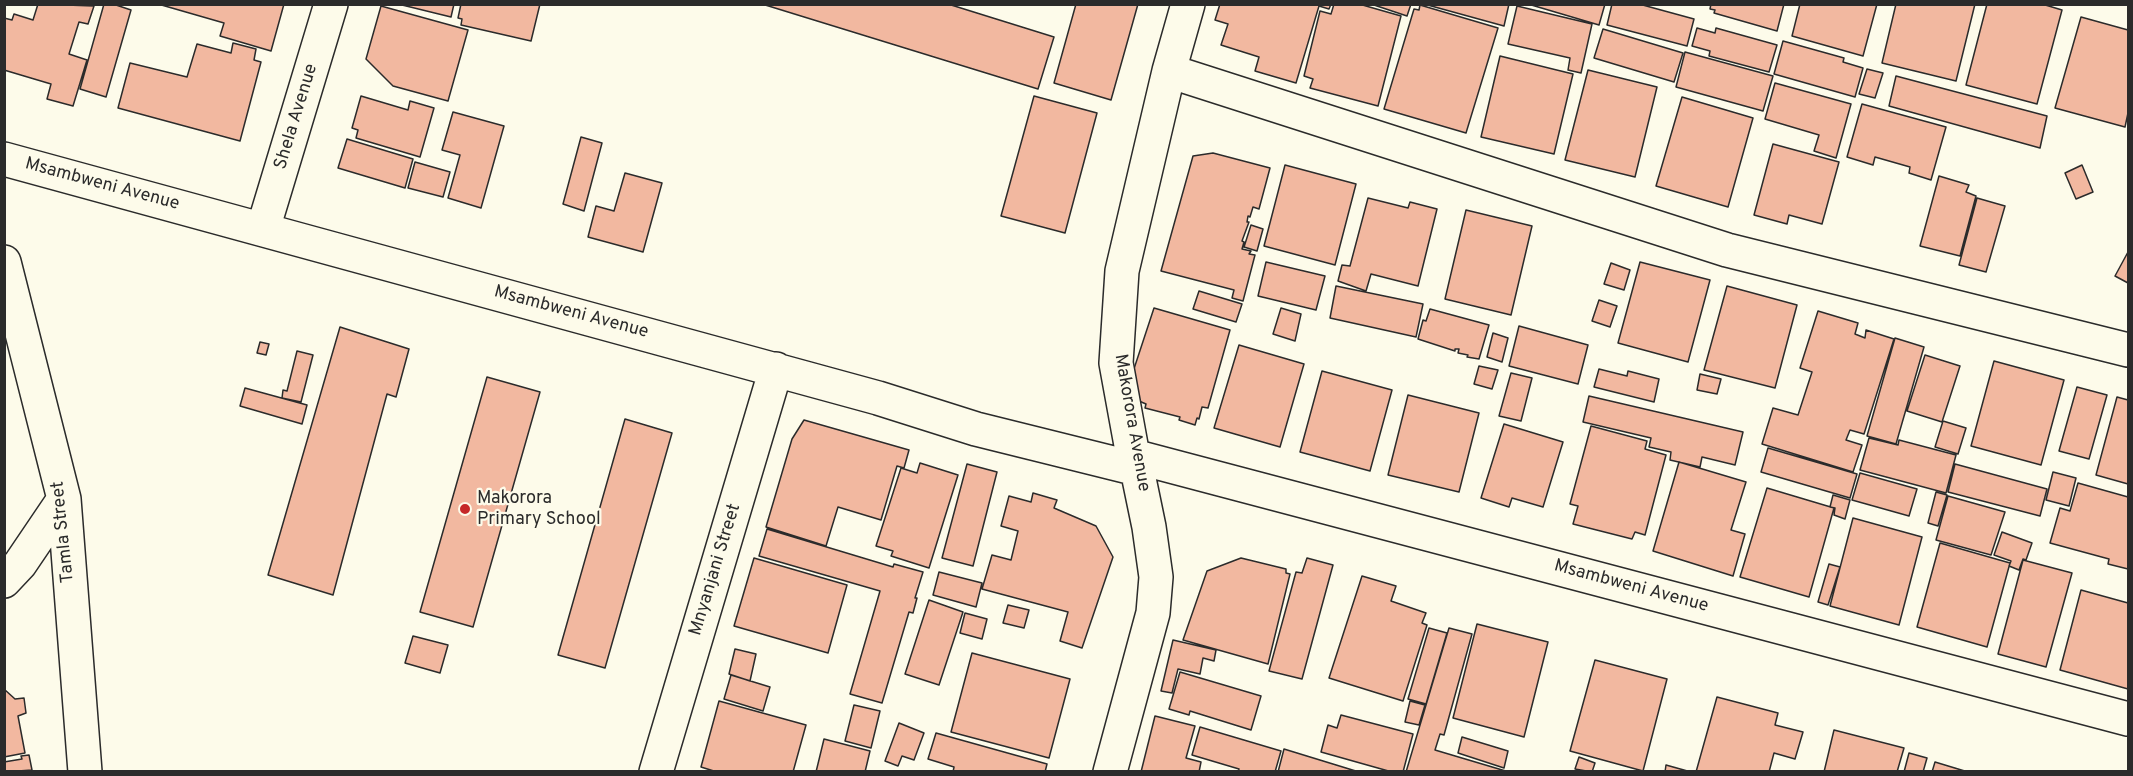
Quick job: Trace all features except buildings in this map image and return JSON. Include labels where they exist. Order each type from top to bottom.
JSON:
[{"type":"street","name":"Shela Avenue","points":[[263,229],[331,4]]},
{"type":"street","name":"Makorora Avenue","points":[[1110,771],[1153,613],[1156,577],[1149,527],[1116,363],[1122,271],[1169,72],[1188,4]]},
{"type":"street","points":[[1169,72],[1727,250],[2128,350]]},
{"type":"street","name":"Msambweni Avenue","points":[[4,159],[776,369],[976,429],[1135,463],[2128,718]]},
{"type":"street","name":"Tamla Street","points":[[4,262],[64,499],[85,771]]},
{"type":"street","name":"Mnyanjani Street","points":[[656,771],[776,369]]},
{"type":"street","points":[[4,581],[20,564],[64,499]]},
{"type":"place","name":"Makorora Primary School","points":[[465,509]]}]
